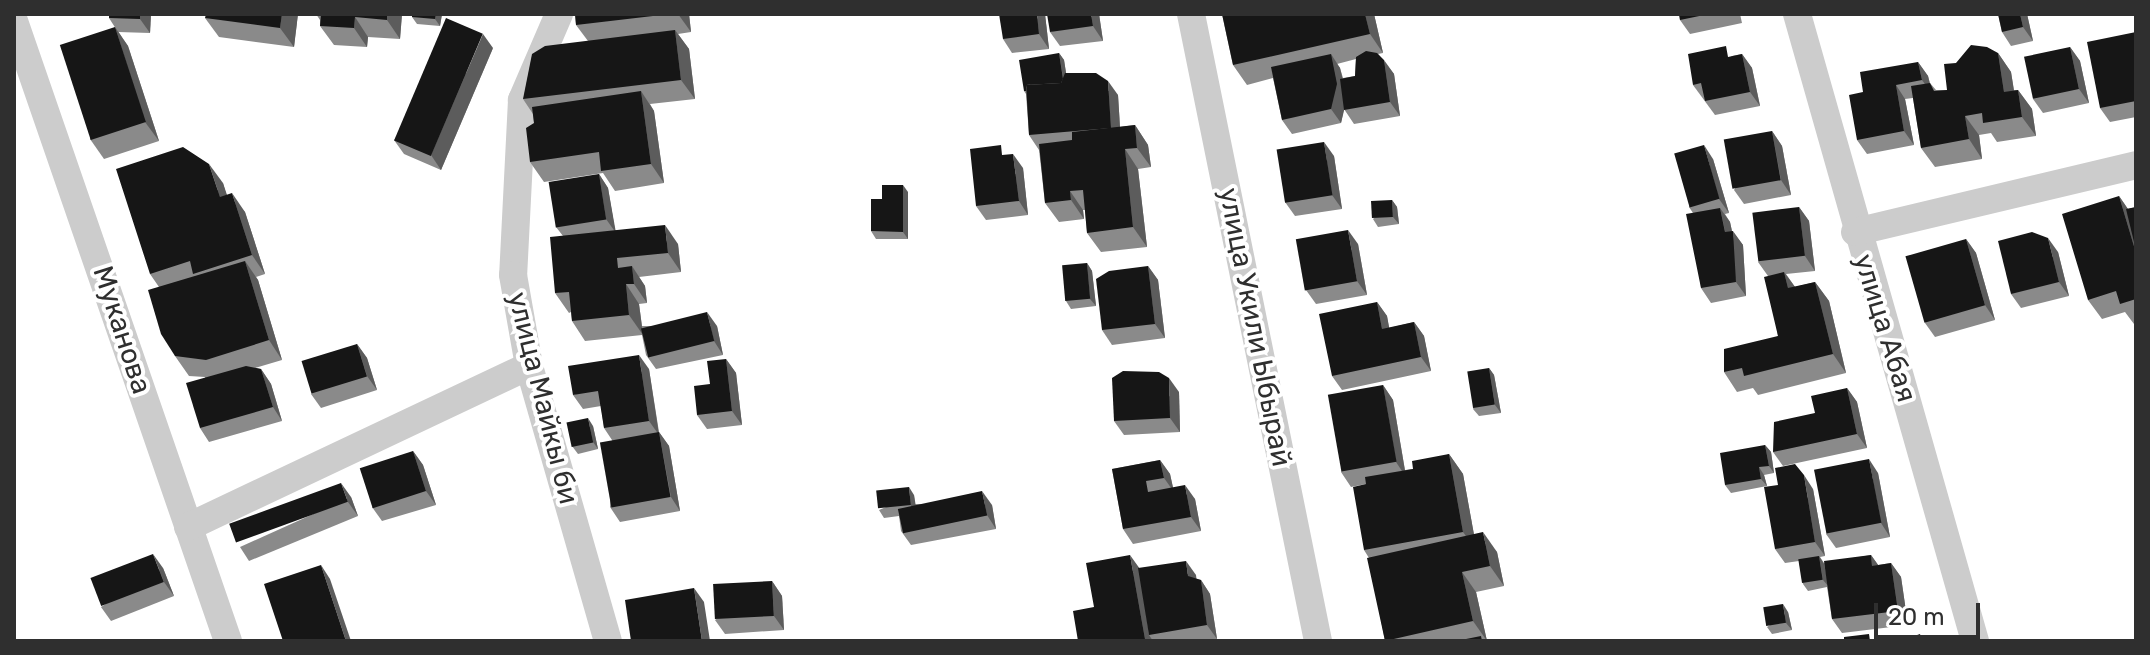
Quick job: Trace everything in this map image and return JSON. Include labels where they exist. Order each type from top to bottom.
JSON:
[{"type":"street","name":"улица Майкы би","points":[[559,14],[522,100],[514,181],[513,275],[529,366],[608,641]]},
{"type":"street","name":"улица Укили Ыбырай","points":[[1191,14],[1318,641]]},
{"type":"street","name":"улица Абая","points":[[1797,14],[1855,232],[1975,641]]},
{"type":"street","name":"Муканова","points":[[14,21],[228,641]]},
{"type":"street","points":[[1855,232],[2136,165]]},
{"type":"street","points":[[188,527],[529,366]]},
{"type":"building","points":[[109,14],[140,14],[140,19],[109,18]]},
{"type":"building","points":[[206,14],[282,14],[280,28],[205,18]]},
{"type":"building","points":[[321,14],[387,14],[387,20],[355,17],[354,28],[320,26]]},
{"type":"building","points":[[412,14],[436,14],[435,19],[412,17]]},
{"type":"building","points":[[575,14],[670,14],[576,25]]},
{"type":"building","points":[[999,14],[1037,14],[1039,34],[1003,39]]},
{"type":"building","points":[[1047,14],[1091,14],[1093,26],[1050,32]]},
{"type":"building","points":[[1222,14],[1365,14],[1370,34],[1233,65]]},
{"type":"building","points":[[1679,14],[1709,14],[1680,20]]},
{"type":"building","points":[[1998,14],[2020,14],[2023,27],[2002,32]]},
{"type":"building","points":[[446,18],[483,34],[431,156],[394,140]]},
{"type":"building","points":[[115,27],[146,122],[91,140],[60,45]]},
{"type":"building","points":[[675,30],[681,80],[523,99],[532,54],[545,46]]},
{"type":"building","points":[[2136,32],[2136,101],[2100,108],[2087,42]]},
{"type":"building","points":[[1971,45],[1987,47],[1998,53],[2004,92],[2018,90],[2022,117],[1983,123],[1982,113],[1965,116],[1969,139],[1921,148],[1911,86],[1930,83],[1934,91],[1947,90],[1944,64],[1956,63]]},
{"type":"building","points":[[1726,46],[1728,57],[1742,54],[1750,92],[1705,101],[1701,83],[1693,85],[1688,54]]},
{"type":"building","points":[[2070,47],[2079,89],[2033,99],[2024,57]]},
{"type":"building","points":[[1366,51],[1377,53],[1384,60],[1390,102],[1344,110],[1340,79],[1355,76],[1356,57]]},
{"type":"building","points":[[1059,53],[1061,83],[1026,85],[1024,91],[1019,60]]},
{"type":"building","points":[[1331,54],[1337,84],[1331,109],[1282,120],[1271,67]]},
{"type":"building","points":[[1918,62],[1922,80],[1896,85],[1904,131],[1857,140],[1849,95],[1863,92],[1860,72]]},
{"type":"building","points":[[1065,73],[1096,73],[1108,81],[1111,128],[1029,135],[1026,85],[1061,83]]},
{"type":"building","points":[[641,91],[651,164],[601,171],[599,152],[530,162],[526,128],[534,123],[532,107]]},
{"type":"building","points":[[1135,125],[1137,148],[1125,149],[1133,227],[1087,233],[1083,190],[1070,191],[1071,200],[1045,203],[1039,144],[1072,140],[1072,132]]},
{"type":"building","points":[[1772,131],[1781,180],[1732,189],[1724,140]]},
{"type":"building","points":[[1324,142],[1332,195],[1285,203],[1277,150]]},
{"type":"building","points":[[1001,145],[1002,155],[1013,154],[1019,201],[976,206],[970,149]]},
{"type":"building","points":[[1704,145],[1719,199],[1690,207],[1674,154]]},
{"type":"building","points":[[183,147],[209,164],[220,197],[232,193],[252,255],[193,274],[190,261],[150,274],[116,169]]},
{"type":"building","points":[[599,174],[606,219],[556,227],[549,182]]},
{"type":"building","points":[[882,185],[903,185],[903,232],[871,231],[871,199],[882,199]]},
{"type":"building","points":[[2119,196],[2136,253],[2136,299],[2120,304],[2116,291],[2088,300],[2062,214]]},
{"type":"building","points":[[1392,200],[1393,217],[1372,218],[1371,201]]},
{"type":"building","points":[[1799,207],[1805,256],[1758,261],[1752,213]]},
{"type":"building","points":[[2136,207],[2136,242],[2134,242],[2126,209]]},
{"type":"building","points":[[1720,208],[1725,232],[1733,231],[1736,282],[1701,288],[1686,214]]},
{"type":"building","points":[[665,225],[668,253],[617,258],[618,268],[632,266],[634,284],[626,284],[629,315],[572,321],[569,292],[555,293],[550,237]]},
{"type":"building","points":[[1348,230],[1357,281],[1305,290],[1296,239]]},
{"type":"building","points":[[2032,232],[2048,238],[2059,282],[2011,294],[1998,241]]},
{"type":"building","points":[[1966,239],[1985,305],[1924,323],[1905,256]]},
{"type":"building","points":[[245,261],[269,340],[206,360],[175,356],[161,334],[148,290]]},
{"type":"building","points":[[1087,263],[1090,299],[1065,301],[1062,265]]},
{"type":"building","points":[[1148,266],[1155,324],[1102,330],[1096,279],[1109,271]]},
{"type":"building","points":[[1784,272],[1788,288],[1815,282],[1833,354],[1744,376],[1742,368],[1724,372],[1724,349],[1778,336],[1764,277]]},
{"type":"building","points":[[1377,302],[1382,329],[1414,322],[1421,357],[1332,376],[1319,314]]},
{"type":"building","points":[[707,312],[714,341],[648,358],[641,328]]},
{"type":"building","points":[[357,344],[367,377],[311,393],[302,361]]},
{"type":"building","points":[[639,355],[649,421],[604,428],[598,391],[573,395],[568,366]]},
{"type":"building","points":[[726,359],[732,411],[697,415],[694,386],[710,384],[707,361]]},
{"type":"building","points":[[246,366],[261,369],[273,407],[200,428],[186,383]]},
{"type":"building","points":[[1489,368],[1495,405],[1473,408],[1467,371]]},
{"type":"building","points":[[1123,371],[1159,372],[1169,378],[1170,418],[1114,421],[1112,378]]},
{"type":"building","points":[[1383,385],[1397,462],[1341,472],[1328,395]]},
{"type":"building","points":[[1847,388],[1857,434],[1773,452],[1774,422],[1815,413],[1811,396]]},
{"type":"building","points":[[588,418],[593,442],[572,447],[566,423]]},
{"type":"building","points":[[659,432],[670,497],[611,507],[600,442]]},
{"type":"building","points":[[1765,445],[1769,466],[1759,467],[1761,479],[1725,485],[1720,453]]},
{"type":"building","points":[[413,451],[426,491],[373,508],[360,468]]},
{"type":"building","points":[[1449,454],[1463,532],[1364,550],[1353,487],[1366,484],[1365,477],[1413,469],[1412,461]]},
{"type":"building","points":[[1869,459],[1881,523],[1826,533],[1814,470]]},
{"type":"building","points":[[1160,460],[1164,478],[1146,481],[1148,492],[1185,485],[1191,517],[1123,529],[1112,469]]},
{"type":"building","points":[[1795,464],[1804,475],[1815,542],[1775,549],[1764,487],[1778,485],[1775,468]]},
{"type":"building","points":[[341,483],[348,502],[236,542],[229,524]]},
{"type":"building","points":[[909,487],[911,505],[878,508],[876,490]]},
{"type":"building","points":[[982,491],[987,515],[903,533],[898,509]]},
{"type":"building","points":[[1483,532],[1490,566],[1462,572],[1473,621],[1385,641],[1367,558]]},
{"type":"building","points":[[153,554],[164,582],[101,606],[90,578]]},
{"type":"building","points":[[1130,555],[1145,639],[1078,641],[1073,611],[1094,607],[1086,563]]},
{"type":"building","points":[[1871,555],[1872,566],[1891,563],[1898,611],[1832,619],[1824,561]]},
{"type":"building","points":[[1819,556],[1823,580],[1802,583],[1798,559]]},
{"type":"building","points":[[1186,561],[1188,576],[1201,580],[1207,625],[1149,635],[1138,568]]},
{"type":"building","points":[[321,565],[346,641],[283,641],[264,584]]},
{"type":"building","points":[[772,581],[774,616],[715,619],[713,584]]},
{"type":"building","points":[[694,588],[702,641],[631,641],[625,600]]},
{"type":"building","points":[[1783,604],[1786,623],[1766,626],[1763,607]]},
{"type":"building","points":[[1869,634],[1870,641],[1844,641],[1844,637]]},
{"type":"building","points":[[1920,634],[1922,641],[1900,641]]},
{"type":"building","points":[[1481,636],[1482,641],[1456,641]]}]
